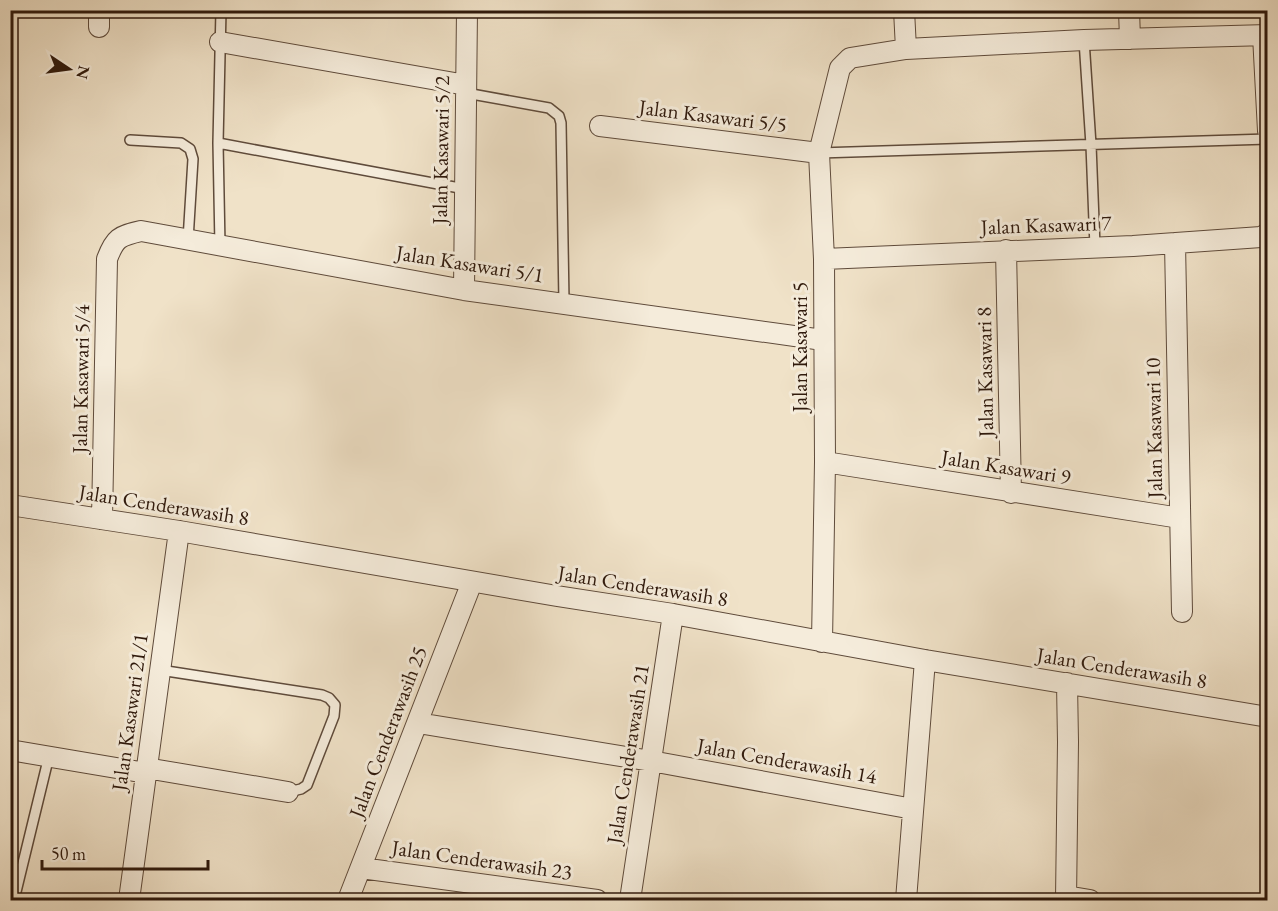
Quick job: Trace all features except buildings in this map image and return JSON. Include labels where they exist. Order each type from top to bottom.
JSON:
[{"type":"street","name":"Jalan Kasawari 5/2","points":[[464,290],[467,10]]},
{"type":"street","points":[[904,10],[906,49],[1084,40],[1265,35],[1268,131]]},
{"type":"street","points":[[1129,10],[1130,39]]},
{"type":"street","points":[[220,42],[466,89]]},
{"type":"street","name":"Jalan Kasawari 5","points":[[822,642],[825,462],[824,259],[819,153],[840,68],[850,58],[906,49]]},
{"type":"street","name":"Jalan Kasawari 5/5","points":[[600,126],[819,153]]},
{"type":"street","name":"Jalan Kasawari 5/1","points":[[114,242],[125,235],[141,231],[464,290],[564,302],[823,340]]},
{"type":"street","name":"Jalan Kasawari 7","points":[[824,259],[1175,243],[1261,237],[1268,233]]},
{"type":"street","name":"Jalan Kasawari 5/4","points":[[102,519],[107,259],[114,242]]},
{"type":"street","name":"Jalan Kasawari 10","points":[[1175,243],[1182,612]]},
{"type":"street","name":"Jalan Kasawari 8","points":[[1006,250],[1011,493]]},
{"type":"street","name":"Jalan Kasawari 9","points":[[825,462],[1180,518]]},
{"type":"street","name":"Jalan Cenderawasih 8","points":[[10,505],[179,531],[1268,717]]},
{"type":"street","name":"Jalan Kasawari 21/1","points":[[129,900],[179,531]]},
{"type":"street","name":"Jalan Cenderawasih 25","points":[[348,900],[472,582]]},
{"type":"street","name":"Jalan Cenderawasih 21","points":[[630,900],[673,615]]},
{"type":"street","points":[[906,900],[925,660]]},
{"type":"street","points":[[1067,683],[1066,898],[1090,900]]},
{"type":"street","name":"Jalan Cenderawasih 14","points":[[418,723],[651,761],[914,808]]},
{"type":"street","points":[[10,750],[288,792]]},
{"type":"street","name":"Jalan Cenderawasih 23","points":[[362,868],[597,900]]},
{"type":"lane","points":[[220,246],[218,142],[221,10]]},
{"type":"lane","points":[[1084,40],[1095,247]]},
{"type":"lane","points":[[466,89],[549,108],[559,116],[561,123],[564,302]]},
{"type":"lane","points":[[819,153],[1268,139]]},
{"type":"lane","points":[[130,140],[181,143],[190,149],[193,159],[188,240]]},
{"type":"lane","points":[[218,142],[465,189]]},
{"type":"lane","points":[[160,670],[322,695],[329,698],[335,705],[334,716],[307,785],[288,792]]},
{"type":"lane","points":[[14,900],[49,756]]}]
